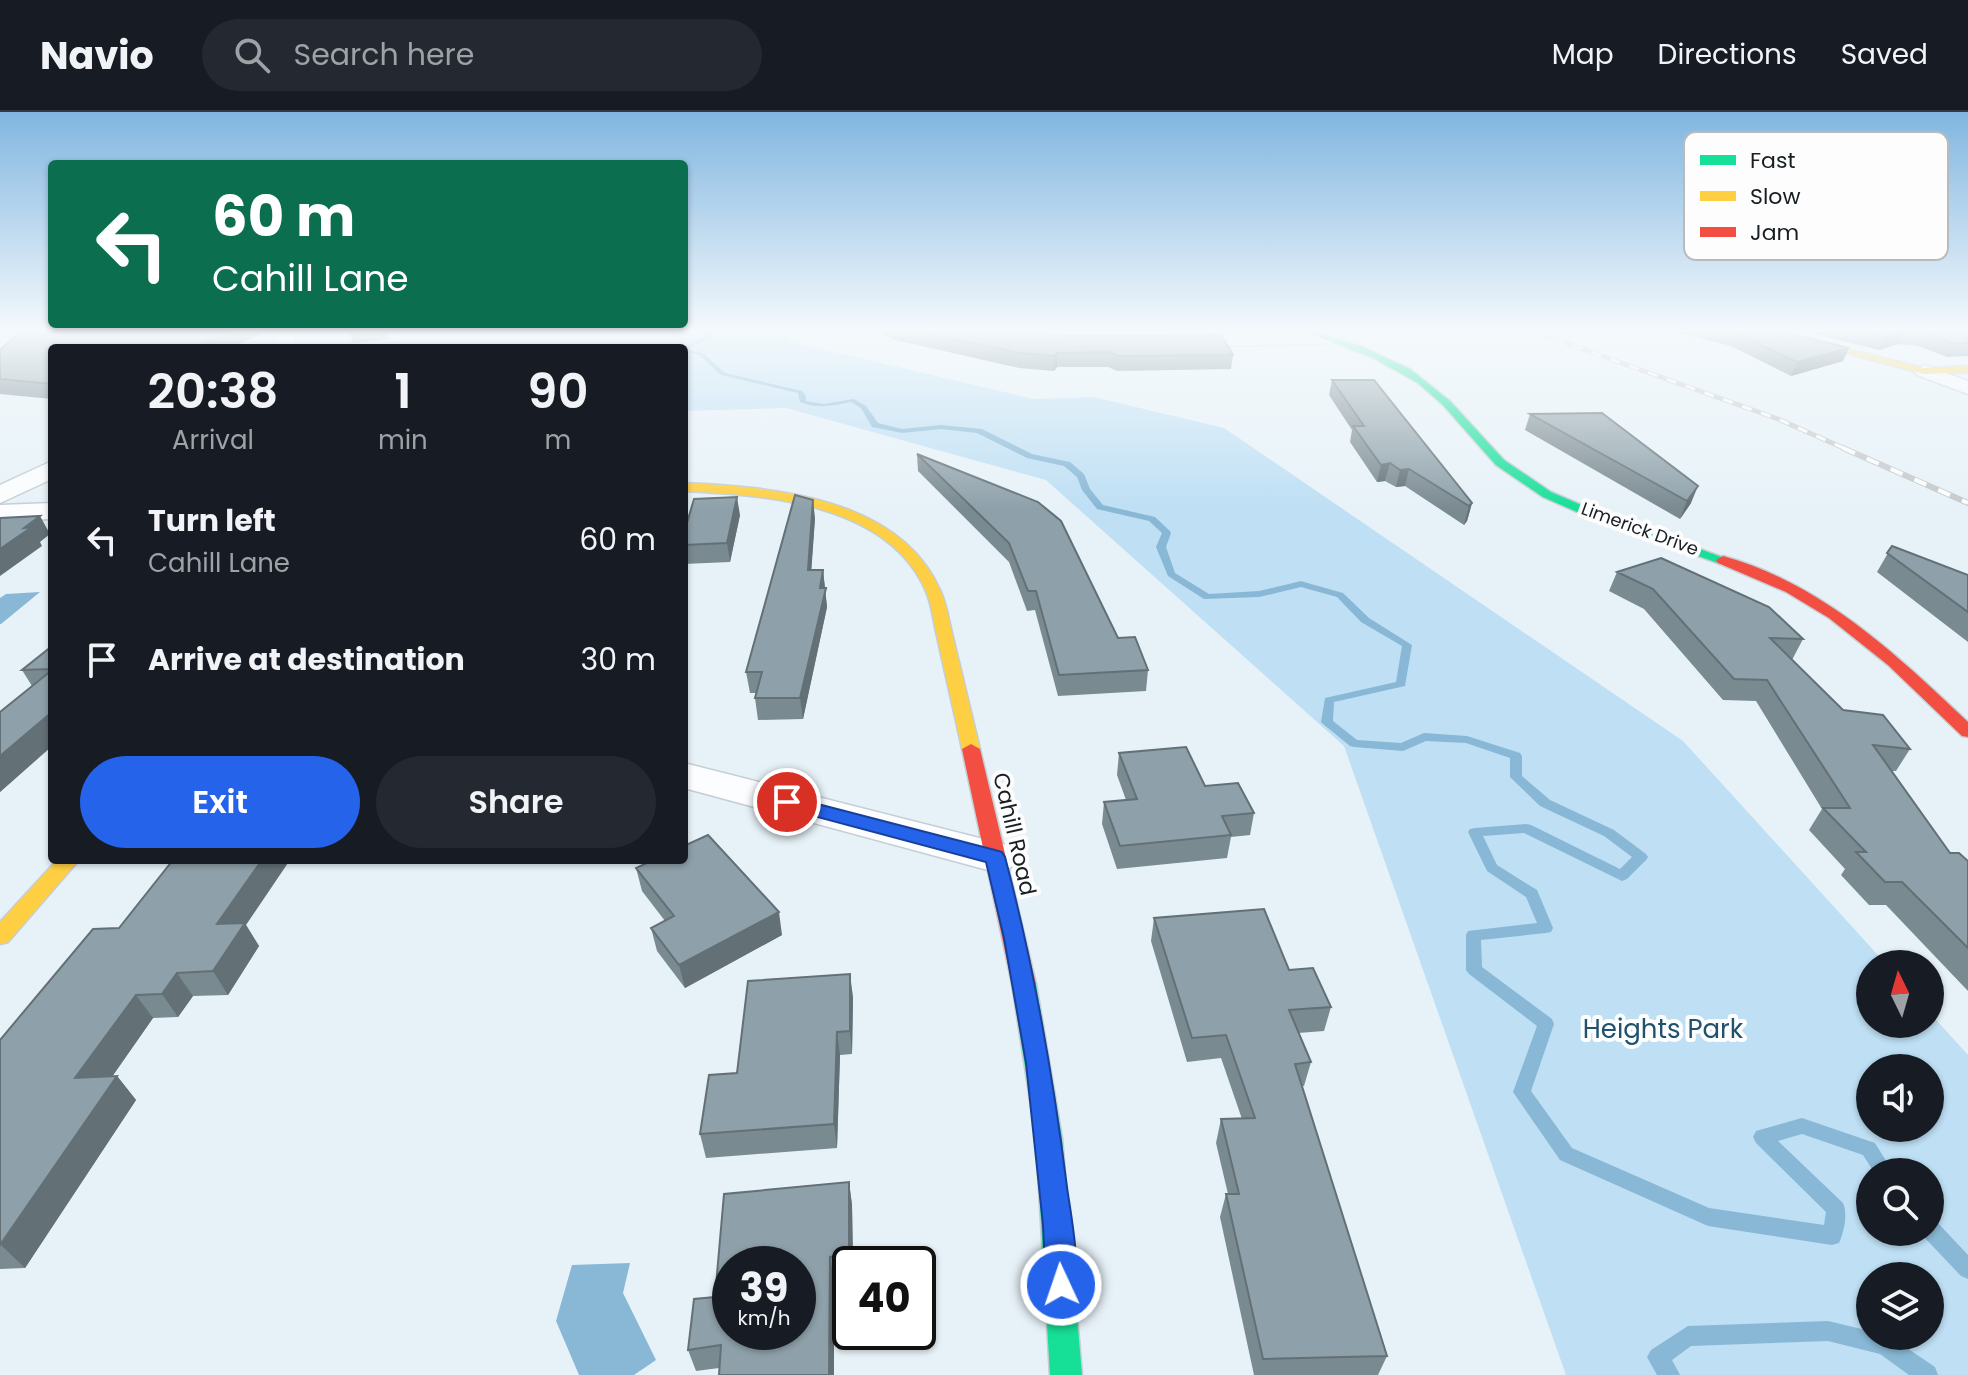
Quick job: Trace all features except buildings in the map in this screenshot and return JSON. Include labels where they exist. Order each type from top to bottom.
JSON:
[{"type":"street","name":"Limerick Drive","points":[[1433,391],[1496,459],[1523,481],[1563,502],[1725,561],[1832,612],[1889,657],[1968,732]]},
{"type":"street","points":[[0,495],[48,471]]},
{"type":"street","name":"Cahill Road","points":[[688,487],[745,489],[777,495],[864,524],[891,536],[911,552],[926,570],[934,591],[1015,938],[1039,1063],[1058,1225],[1066,1375]]},
{"type":"street","points":[[0,513],[48,511]]},
{"type":"street","points":[[688,776],[995,857]]},
{"type":"street","points":[[0,936],[65,864]]},
{"type":"green space","name":"Heights Park","points":[[688,391],[1000,391],[1034,399],[1094,397],[1224,428],[1683,741],[1873,950],[1856,950],[1856,1038],[1944,1038],[1944,1028],[1968,1055],[1968,1375],[1566,1375],[1344,746],[1046,480],[786,408],[688,411]]},
{"type":"shaded area","points":[[40,592],[0,624],[0,598],[6,594]]},
{"type":"shaded area","points":[[630,1263],[623,1293],[656,1360],[634,1375],[579,1375],[556,1321],[572,1265]]},
{"type":"waterway","points":[[795,391],[803,396],[803,402],[824,406],[852,400],[864,407],[875,425],[885,428],[902,431],[941,427],[979,431],[1030,456],[1067,464],[1081,476],[1086,490],[1100,507],[1152,519],[1167,533],[1161,547],[1171,574],[1207,597],[1259,594],[1301,584],[1340,595],[1365,620],[1407,645],[1401,684],[1329,700],[1327,722],[1354,743],[1403,747],[1424,737],[1467,740],[1516,756],[1516,777],[1545,803],[1609,833],[1641,857],[1622,876],[1526,828],[1475,832],[1492,868],[1532,894],[1546,928],[1473,935],[1474,970],[1546,1024],[1522,1092],[1566,1154],[1708,1217],[1832,1236],[1836,1209],[1762,1137],[1802,1126],[1869,1149],[1875,1158]]},
{"type":"waterway","points":[[1944,1244],[1968,1269]]},
{"type":"waterway","points":[[1669,1375],[1658,1357],[1688,1336],[1828,1331],[1885,1345],[1927,1375]]},
{"type":"railway","points":[[1700,391],[1778,419],[1848,450]]},
{"type":"railway","points":[[1843,448],[1968,503]]},
{"type":"traffic: fast","points":[[1434,391],[1500,462],[1525,482],[1596,516],[1723,560]]},
{"type":"traffic: fast","points":[[1024,984],[1049,1138],[1066,1375]]},
{"type":"traffic: slow","points":[[688,487],[752,492],[827,508],[861,521],[892,539],[917,562],[934,591],[971,749]]},
{"type":"traffic: slow","points":[[0,936],[65,864]]},
{"type":"traffic: jam","points":[[1723,560],[1791,589],[1834,615],[1894,662],[1968,732]]},
{"type":"traffic: jam","points":[[971,749],[1024,984]]},
{"type":"route","points":[[787,802],[995,857],[1015,938],[1039,1063],[1058,1225],[1061,1285]]}]
